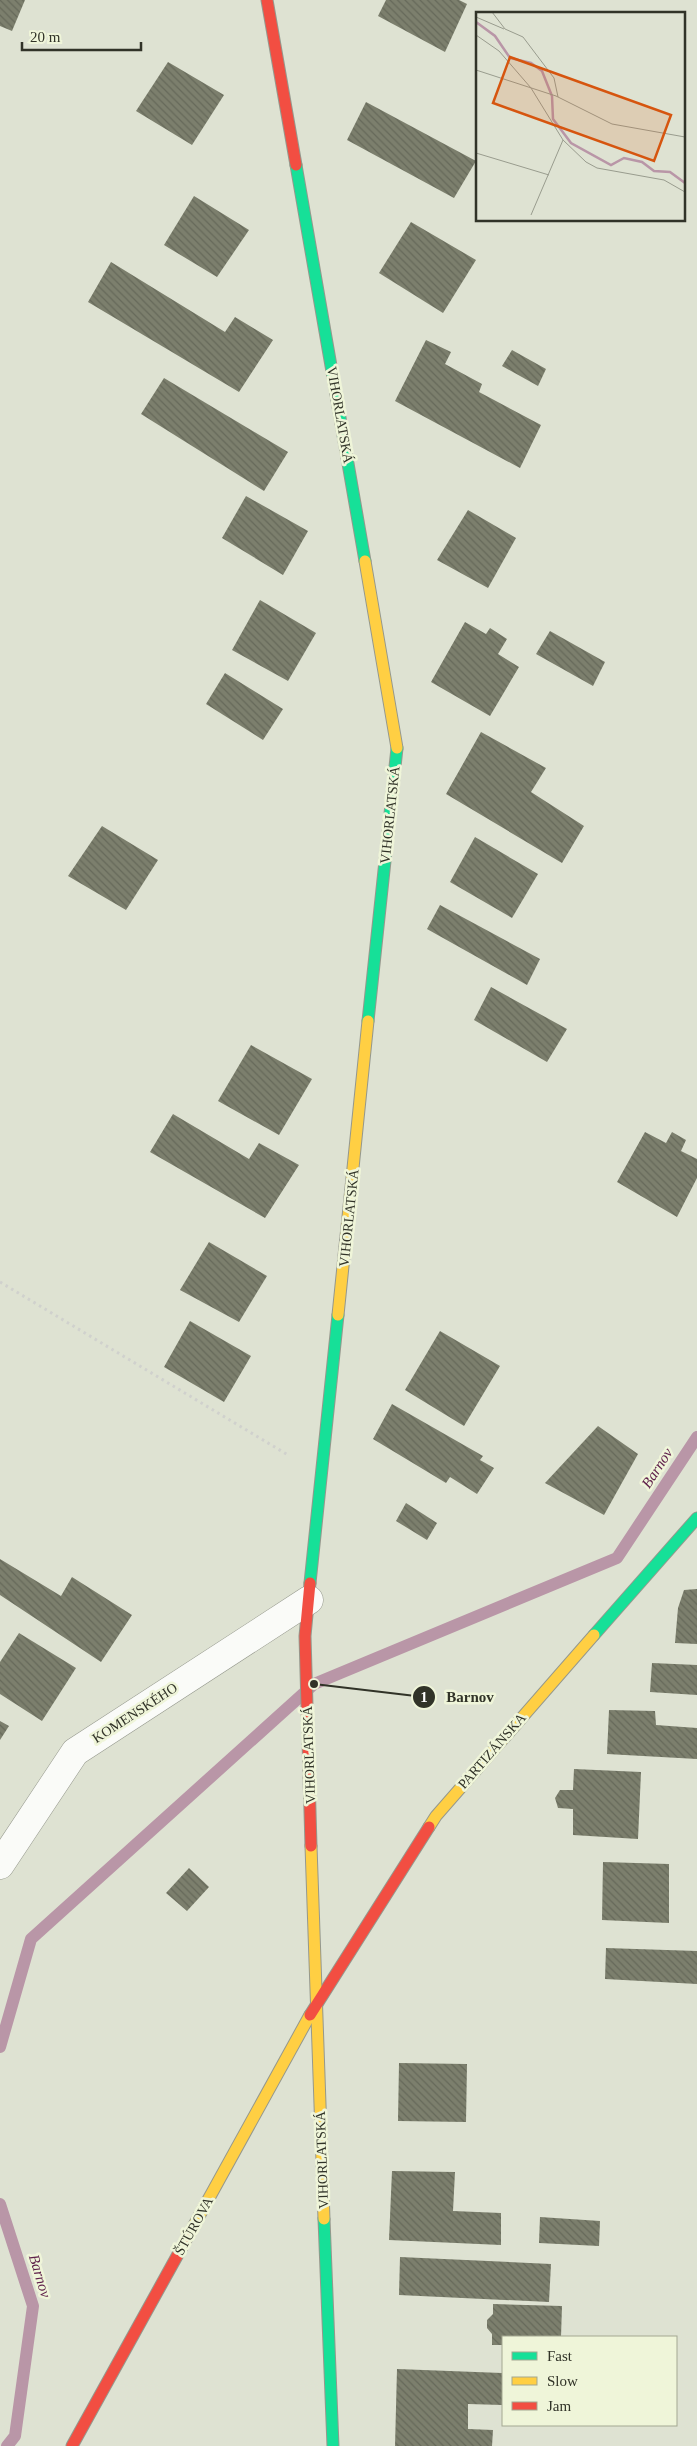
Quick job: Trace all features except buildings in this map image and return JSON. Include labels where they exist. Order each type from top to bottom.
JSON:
[{"type":"street","name":"VIHORLATSKÁ","points":[[267,0],[397,744],[323,1475],[304,1636],[310,1744],[316,2005],[333,2446]]},
{"type":"street","name":"PARTIZÁNSKA","points":[[316,2005],[436,1816],[697,1518]]},
{"type":"street","name":"KOMENSKÉHO","points":[[0,1865],[75,1752],[309,1600]]},
{"type":"street","name":"ŠTÚROVA","points":[[72,2446],[316,2005]]},
{"type":"path","points":[[0,1282],[323,1475]]},
{"type":"waterway","name":"Barnov","points":[[0,2047],[31,1939],[314,1684],[617,1558],[697,1437]]},
{"type":"waterway","name":"Barnov","points":[[0,2204],[33,2306],[15,2436],[7,2446]]},
{"type":"traffic: fast","points":[[296,165],[365,561]]},
{"type":"traffic: fast","points":[[368,1021],[397,748]]},
{"type":"traffic: fast","points":[[310,1583],[338,1315]]},
{"type":"traffic: fast","points":[[594,1635],[697,1518]]},
{"type":"traffic: fast","points":[[324,2219],[333,2446]]},
{"type":"traffic: slow","points":[[365,561],[397,748]]},
{"type":"traffic: slow","points":[[338,1315],[368,1021]]},
{"type":"traffic: slow","points":[[429,1827],[436,1816],[594,1635]]},
{"type":"traffic: slow","points":[[311,1846],[324,2219]]},
{"type":"traffic: slow","points":[[192,2229],[310,2015]]},
{"type":"traffic: jam","points":[[267,0],[296,165]]},
{"type":"traffic: jam","points":[[310,1583],[305,1636],[311,1846]]},
{"type":"traffic: jam","points":[[310,2015],[429,1827]]},
{"type":"traffic: jam","points":[[72,2446],[192,2229]]},
{"type":"place","name":"Barnov","points":[[314,1684]]}]
